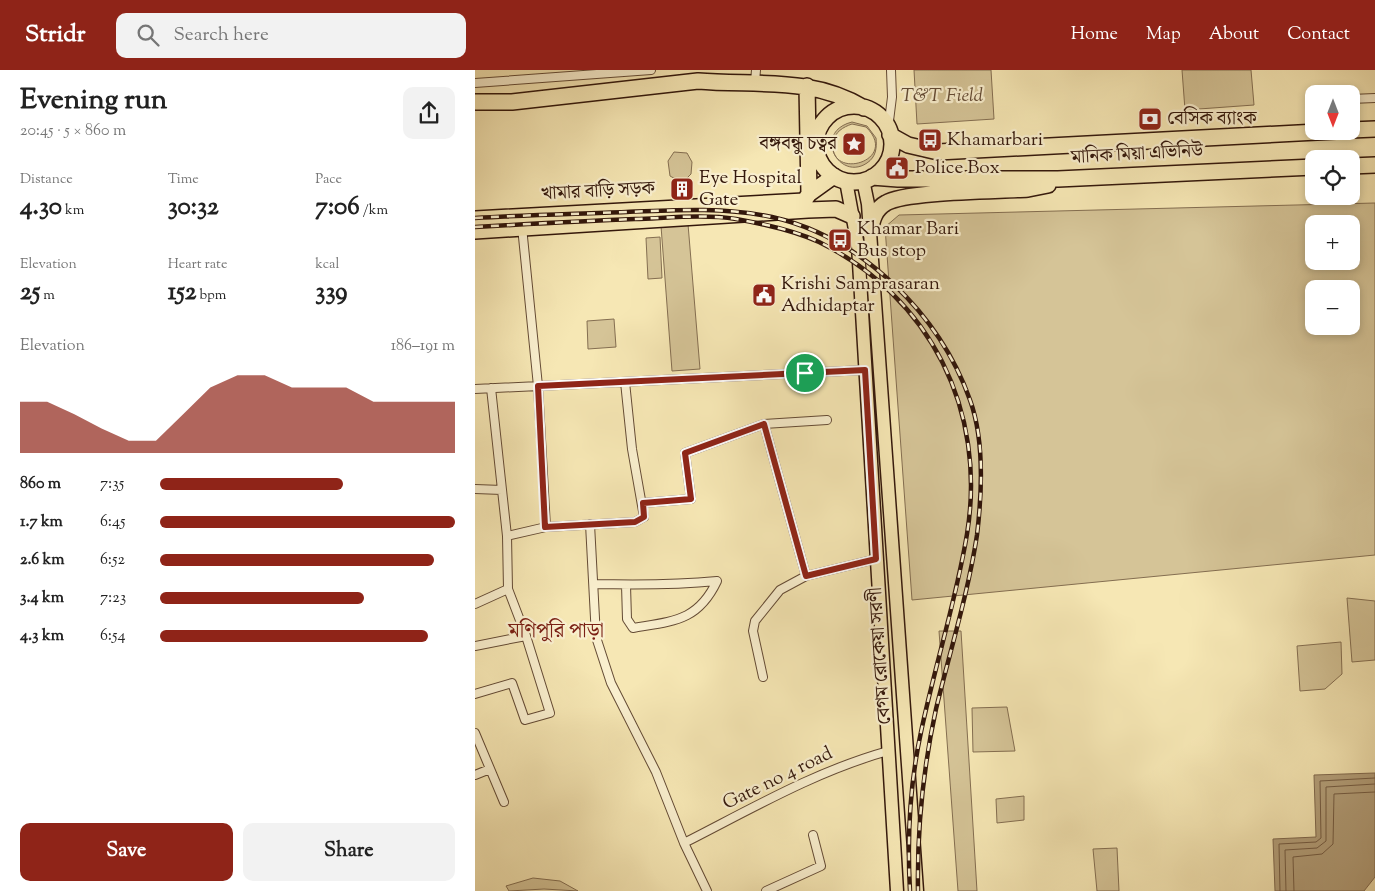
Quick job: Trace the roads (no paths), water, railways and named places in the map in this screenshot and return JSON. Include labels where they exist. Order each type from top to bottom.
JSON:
[{"type":"highway","points":[[475,102],[512,102],[698,81],[722,83],[755,76],[807,86],[836,94],[864,108],[878,115],[889,132],[891,144],[887,161],[868,178],[840,179],[823,166],[816,151],[819,128],[835,111],[850,106],[864,108]]},
{"type":"highway","points":[[807,86],[809,194]]},
{"type":"highway","points":[[1360,130],[1375,129]]},
{"type":"highway","name":"মানিক মিয়া এভিনিউ","points":[[889,132],[908,145],[938,152],[1305,133]]},
{"type":"highway","points":[[1360,166],[1375,165]]},
{"type":"highway","name":"মানিক মিয়া এভিনিউ","points":[[868,178],[1058,179],[1305,167]]},
{"type":"highway","name":"খামার বাড়ি সড়ক","points":[[475,219],[521,223],[804,201],[809,194],[840,179]]},
{"type":"highway","points":[[870,232],[877,211],[891,200],[901,197],[1028,190],[1043,187],[1058,179]]},
{"type":"highway","points":[[475,231],[521,223],[805,210],[836,209],[852,216]]},
{"type":"main road","name":"বেগম রোকেয়া সরণী","points":[[868,178],[868,204],[917,891]]},
{"type":"main road","name":"বেগম রোকেয়া সরণী","points":[[840,179],[852,216],[857,246],[897,891]]},
{"type":"street","points":[[475,83],[651,70]]},
{"type":"street","points":[[889,132],[892,96],[891,70]]},
{"type":"street","points":[[1360,99],[1375,98]]},
{"type":"street","points":[[521,223],[538,386],[545,527]]},
{"type":"street","points":[[475,389],[865,370]]},
{"type":"street","points":[[507,536],[545,527],[639,521],[644,517],[643,503],[631,449],[625,382]]},
{"type":"street","points":[[475,694],[512,683],[525,720],[550,713],[526,636],[508,589],[507,536],[491,388]]},
{"type":"street","points":[[643,503],[691,499],[685,453],[764,424],[827,420]]},
{"type":"street","points":[[764,424],[806,576]]},
{"type":"street","points":[[475,489],[502,490]]},
{"type":"street","points":[[590,524],[596,637],[611,683],[656,772],[684,843],[707,891]]},
{"type":"street","points":[[763,677],[753,631],[755,620],[779,590],[806,576],[876,559]]},
{"type":"street","points":[[594,584],[626,585],[649,586],[717,581],[705,602],[690,615],[633,628],[627,619],[626,585]]},
{"type":"street","points":[[475,604],[508,589]]},
{"type":"street","points":[[475,646],[526,636]]},
{"type":"street","points":[[475,732],[504,802]]},
{"type":"street","name":"Gate no 4 road","points":[[684,843],[811,778],[850,762],[888,751]]},
{"type":"street","points":[[475,775],[490,770]]},
{"type":"street","points":[[766,891],[821,866],[813,836]]},
{"type":"water","points":[[1375,773],[1375,877],[1364,891],[1275,891],[1273,839],[1316,837],[1314,775]]},
{"type":"railway","points":[[475,218],[699,210],[736,212],[772,217],[805,227],[837,242],[866,261],[893,284],[918,310],[939,338],[957,369],[975,416],[980,450],[981,485],[979,519],[973,557],[964,601],[936,709],[928,754],[920,822],[918,891]]},
{"type":"railway","points":[[475,227],[699,217],[736,219],[768,225],[819,242],[858,265],[892,294],[920,326],[943,363],[958,402],[968,444],[971,488],[967,534],[962,559],[917,751],[909,831],[910,891]]},
{"type":"place","name":"বেসিক ব্যাংক","points":[[1150,119]]},
{"type":"place","name":"Khamarbari","points":[[930,140]]},
{"type":"place","name":"বঙ্গবন্ধু চত্বর","points":[[854,144]]},
{"type":"place","name":"Police Box","points":[[897,168]]},
{"type":"place","name":"Eye Hospital Gate","points":[[682,189]]},
{"type":"place","name":"Khamar Bari Bus stop","points":[[840,240]]},
{"type":"place","name":"Krishi Samprasaran Adhidaptar","points":[[764,295]]},
{"type":"district","name":"মণিপুরি পাড়া","points":[[556,632]]},
{"type":"park label","name":"T&T Field","points":[[942,96]]}]
